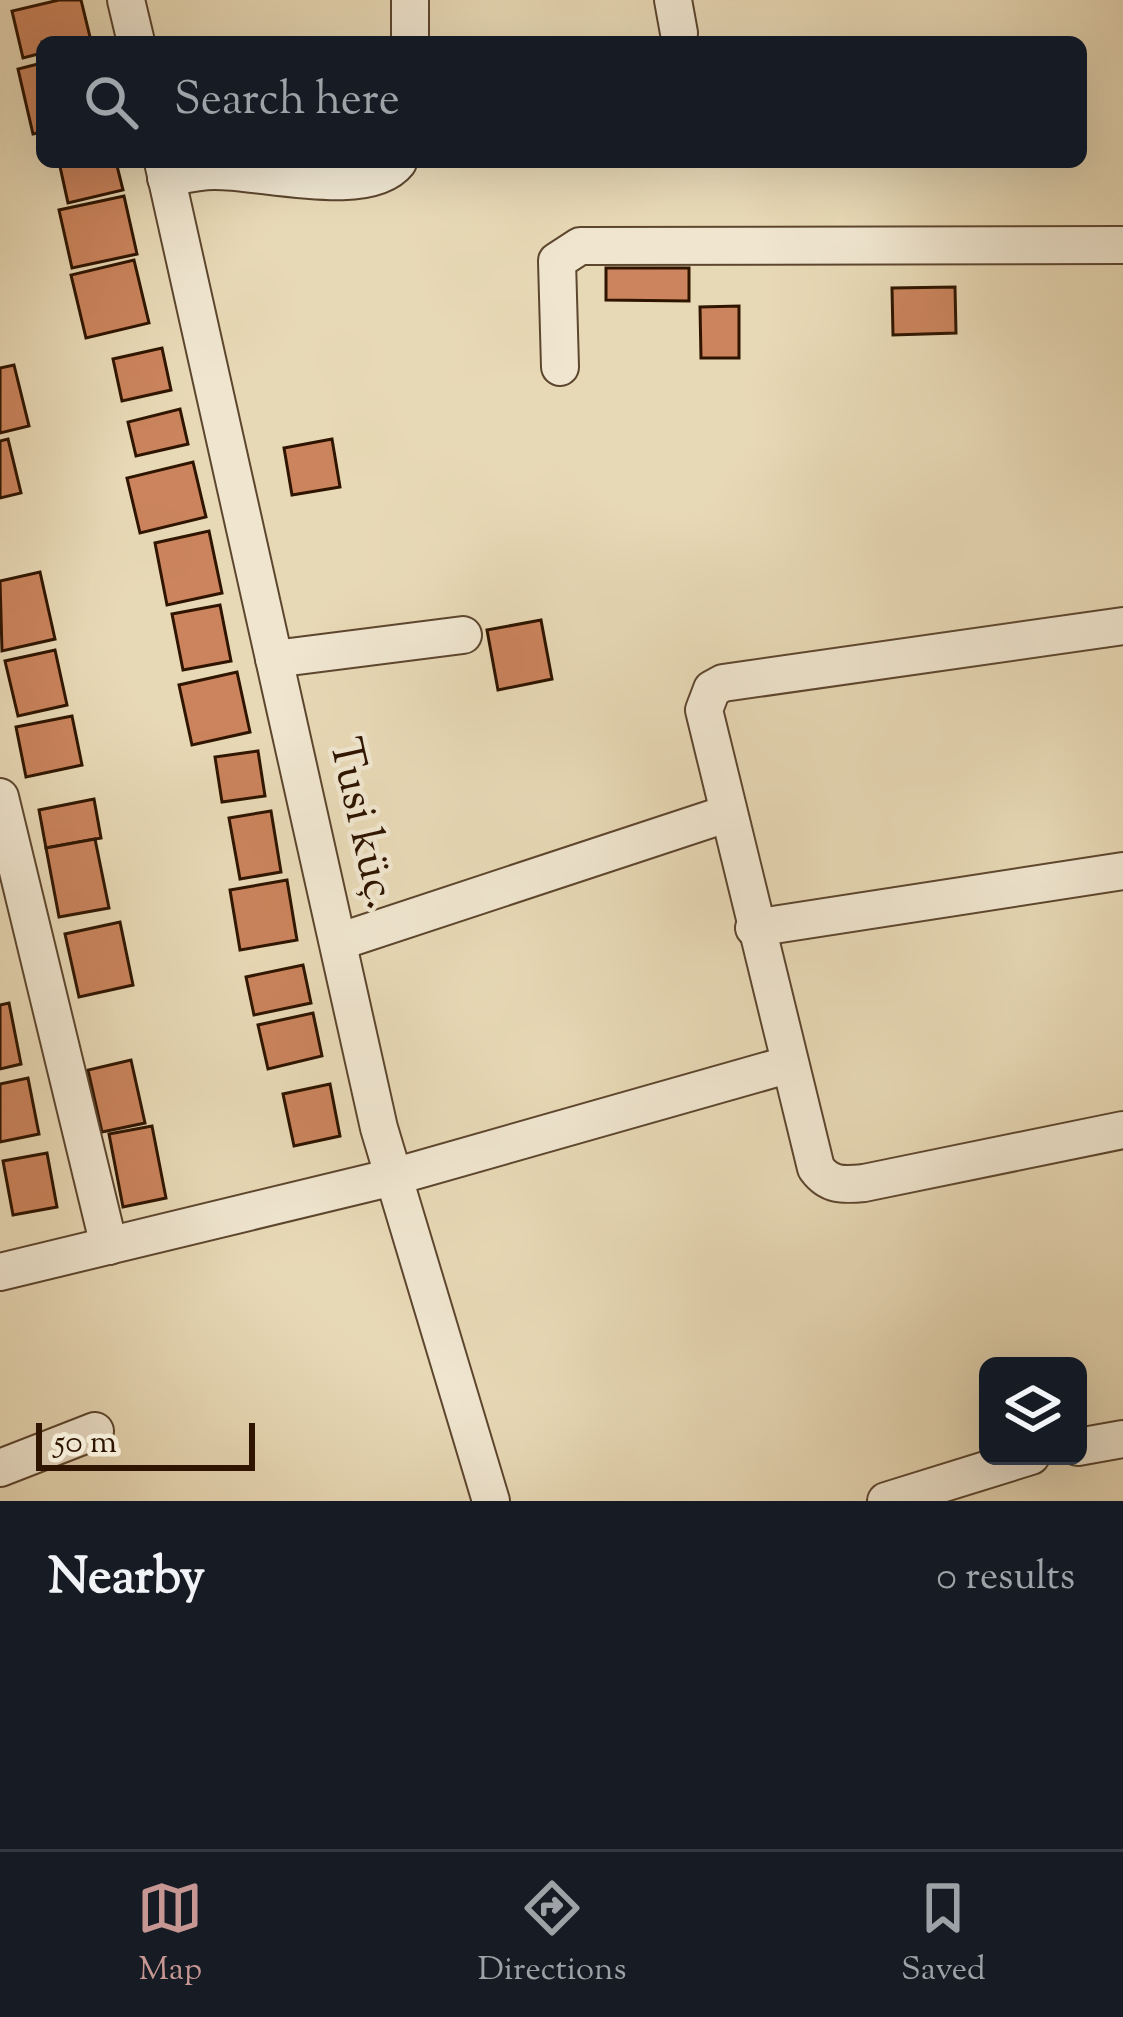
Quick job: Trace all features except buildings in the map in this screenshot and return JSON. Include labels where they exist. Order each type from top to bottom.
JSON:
[{"type":"street","points":[[126,0],[135,36]]},
{"type":"street","points":[[410,0],[410,36]]},
{"type":"street","points":[[164,170],[354,181],[378,177],[390,168]]},
{"type":"street","name":"Tusi küç.","points":[[164,170],[393,1177],[491,1501]]},
{"type":"street","points":[[560,367],[557,261],[580,246],[1123,244]]},
{"type":"street","points":[[1123,626],[723,683],[712,689],[704,710],[787,1065],[816,1168],[824,1179],[842,1186],[1123,1130]]},
{"type":"street","points":[[274,658],[463,635]]},
{"type":"street","points":[[0,796],[109,1246]]},
{"type":"street","points":[[338,942],[726,814]]},
{"type":"street","points":[[754,928],[1123,871]]},
{"type":"street","points":[[0,1272],[393,1177],[787,1065]]},
{"type":"street","points":[[0,1468],[95,1431]]},
{"type":"street","points":[[1087,1445],[1123,1439]]},
{"type":"street","points":[[886,1501],[1002,1465]]}]
